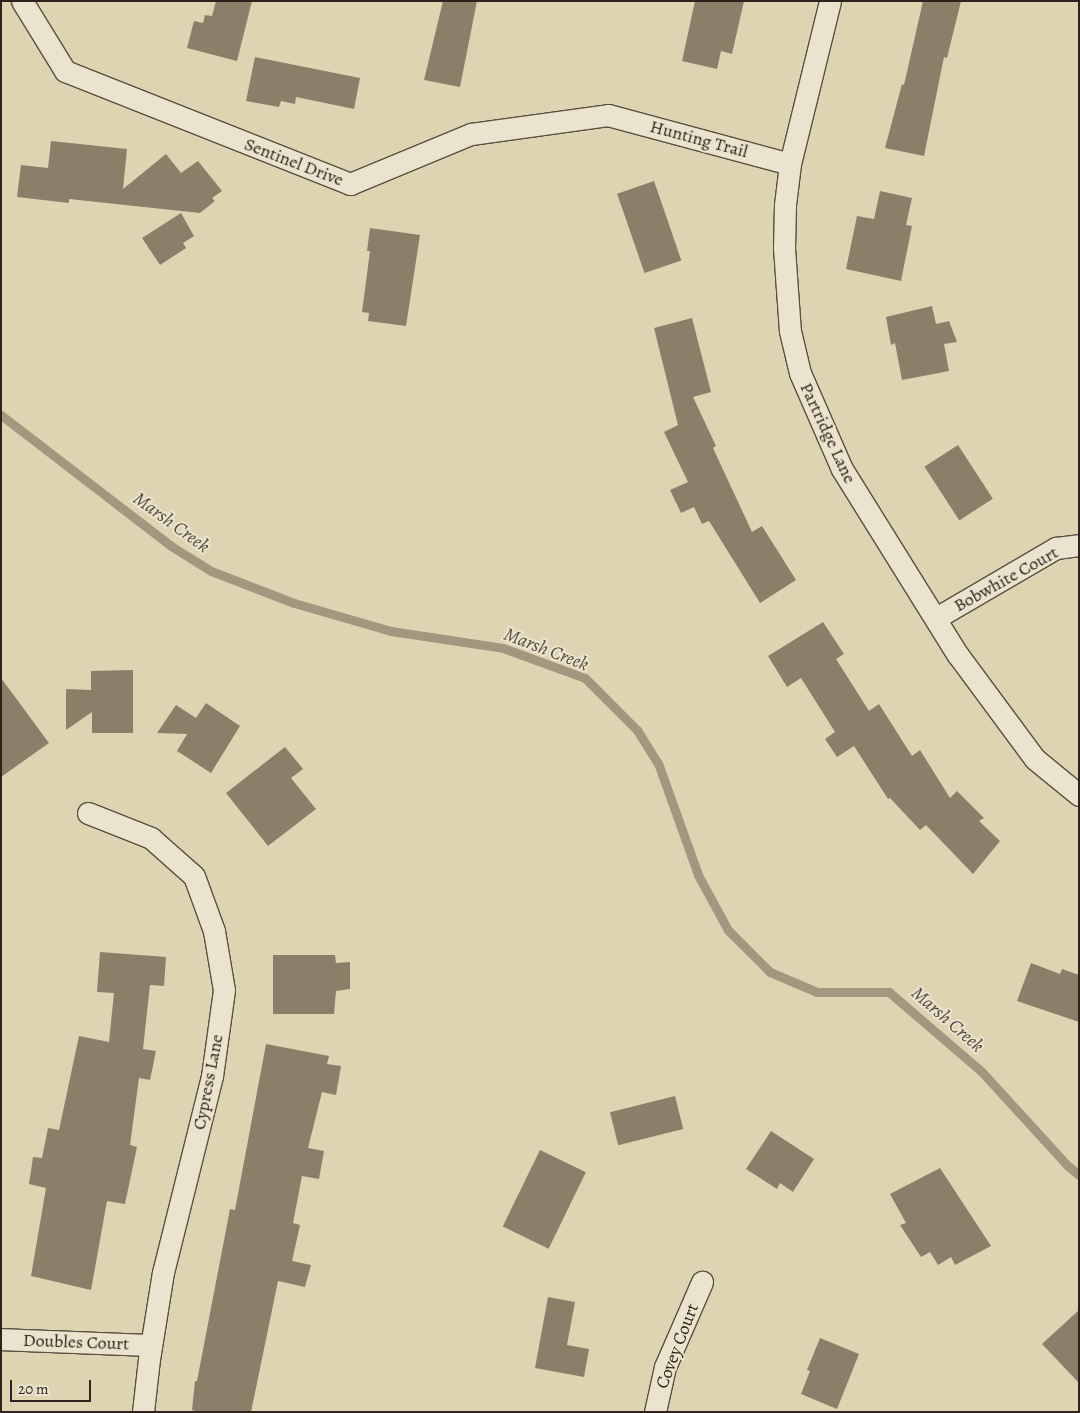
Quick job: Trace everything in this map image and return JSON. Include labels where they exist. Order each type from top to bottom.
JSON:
[{"type":"street","name":"Sentinel Drive","points":[[22,1],[65,71],[350,184],[471,134],[608,115]]},
{"type":"street","name":"Partridge Lane","points":[[830,1],[790,164],[785,205],[784,256],[790,332],[800,373],[842,470],[958,655],[1035,760],[1079,795]]},
{"type":"street","name":"Hunting Trail","points":[[608,115],[790,164]]},
{"type":"street","name":"Bobwhite Court","points":[[936,618],[1056,548],[1079,545]]},
{"type":"street","name":"Cypress Lane","points":[[88,814],[151,838],[194,876],[214,931],[224,990],[212,1076],[163,1272],[151,1345],[143,1412]]},
{"type":"street","name":"Covey Court","points":[[655,1412],[665,1367],[702,1282]]},
{"type":"street","name":"Doubles Court","points":[[1,1339],[151,1345]]},
{"type":"building","points":[[216,1],[252,1],[237,61],[187,48],[194,21],[203,23],[205,15],[212,16]]},
{"type":"building","points":[[443,1],[477,1],[460,87],[424,80]]},
{"type":"building","points":[[695,1],[744,1],[732,54],[721,51],[717,69],[682,61]]},
{"type":"building","points":[[923,1],[961,1],[947,58],[944,57],[924,156],[885,148],[902,84],[904,85]]},
{"type":"building","points":[[255,57],[360,78],[354,109],[296,97],[295,104],[281,101],[279,107],[246,101]]},
{"type":"building","points":[[51,141],[127,149],[123,189],[166,154],[181,173],[198,161],[222,191],[212,198],[215,201],[200,213],[69,199],[69,203],[17,197],[21,165],[48,168]]},
{"type":"building","points":[[654,181],[681,260],[644,273],[617,194]]},
{"type":"building","points":[[880,191],[912,198],[906,225],[912,226],[901,281],[846,269],[857,216],[874,219]]},
{"type":"building","points":[[181,213],[194,236],[183,243],[186,248],[160,265],[142,238]]},
{"type":"building","points":[[370,228],[420,235],[406,326],[368,321],[369,313],[362,312],[370,251],[367,251]]},
{"type":"building","points":[[932,306],[936,324],[949,321],[957,342],[944,344],[949,371],[902,380],[895,343],[891,345],[886,317]]},
{"type":"building","points":[[692,318],[711,392],[693,397],[716,446],[713,448],[752,532],[762,526],[796,580],[760,603],[709,521],[702,524],[694,507],[681,513],[670,490],[688,482],[664,432],[678,425],[654,328]]},
{"type":"building","points":[[958,445],[993,499],[959,520],[924,467]]},
{"type":"building","points":[[823,622],[844,654],[836,659],[869,711],[879,704],[912,756],[920,750],[950,798],[957,791],[984,818],[979,821],[1000,841],[973,874],[926,825],[920,830],[890,798],[888,799],[854,746],[837,757],[825,739],[835,732],[801,678],[787,687],[768,656]]},
{"type":"building","points":[[133,670],[133,733],[92,733],[92,712],[66,730],[66,689],[91,690],[91,671]]},
{"type":"building","points":[[1,678],[49,743],[1,777]]},
{"type":"building","points":[[206,703],[240,726],[211,773],[177,751],[187,734],[157,733],[176,705],[196,718]]},
{"type":"building","points":[[285,747],[303,769],[291,778],[316,809],[268,846],[226,793]]},
{"type":"building","points":[[100,952],[166,957],[164,986],[150,985],[143,1049],[156,1051],[150,1080],[139,1078],[130,1145],[137,1147],[125,1204],[107,1201],[91,1290],[31,1276],[46,1188],[29,1184],[33,1157],[42,1158],[48,1128],[59,1130],[79,1036],[109,1042],[114,993],[97,992]]},
{"type":"building","points":[[273,955],[335,955],[336,963],[350,962],[350,989],[336,991],[334,1014],[273,1014]]},
{"type":"building","points":[[1031,963],[1060,974],[1062,969],[1079,975],[1079,1022],[1017,1001]]},
{"type":"building","points":[[266,1044],[329,1056],[327,1064],[341,1066],[336,1095],[322,1092],[308,1148],[324,1151],[319,1179],[302,1176],[293,1223],[300,1225],[292,1261],[311,1265],[305,1287],[278,1281],[251,1412],[198,1412],[192,1410],[195,1381],[197,1381],[230,1209],[235,1210]]},
{"type":"building","points":[[675,1096],[683,1129],[618,1145],[610,1112]]},
{"type":"building","points":[[771,1131],[814,1159],[793,1192],[780,1183],[777,1189],[746,1169]]},
{"type":"building","points":[[540,1150],[586,1172],[549,1249],[503,1226]]},
{"type":"building","points":[[940,1168],[991,1246],[955,1265],[951,1257],[938,1265],[930,1252],[921,1257],[900,1225],[906,1223],[890,1194]]},
{"type":"building","points":[[548,1297],[575,1302],[567,1345],[589,1349],[584,1377],[535,1368]]},
{"type":"building","points":[[1079,1310],[1079,1383],[1042,1344]]},
{"type":"building","points":[[820,1338],[859,1354],[837,1409],[801,1394],[810,1371],[807,1370]]},
{"type":"waterway","name":"Marsh Creek","points":[[1,415],[171,546],[211,571],[294,603],[391,631],[503,648],[585,678],[637,730],[658,763],[698,875],[728,930],[770,972],[817,992],[889,992],[982,1072],[1067,1165],[1079,1175]]}]
